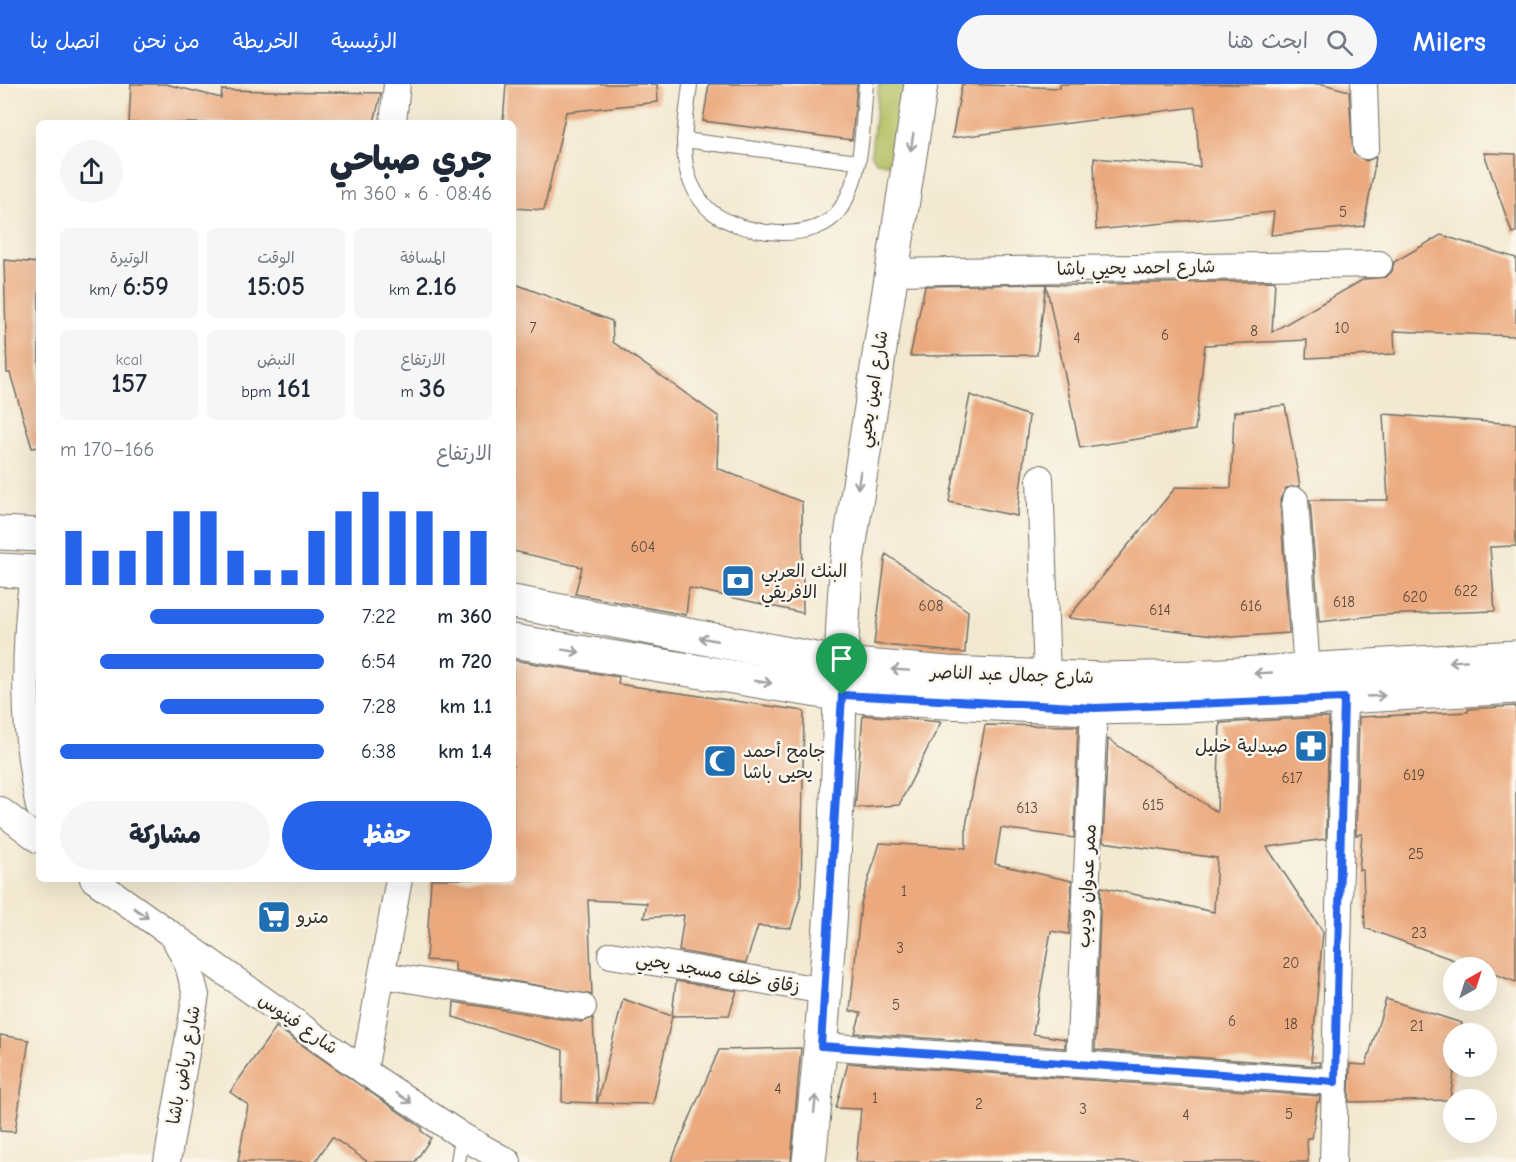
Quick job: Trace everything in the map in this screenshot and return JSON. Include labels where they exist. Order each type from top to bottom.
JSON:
[{"type":"main road","name":"شارع امين يحيي","points":[[809,1162],[825,991],[847,562],[921,84]]},
{"type":"main road","points":[[0,533],[36,535]]},
{"type":"main road","points":[[0,570],[36,572]]},
{"type":"main road","name":"شارع جمال عبد الناصر","points":[[516,603],[842,680],[897,670],[1047,676],[1191,677],[1516,657]]},
{"type":"main road","name":"شارع جمال عبد الناصر","points":[[516,641],[1095,708],[1344,698],[1516,687]]},
{"type":"street","points":[[393,120],[397,84]]},
{"type":"street","points":[[1364,84],[1366,146]]},
{"type":"street","name":"شارع احمد يحيي باشا","points":[[892,272],[1379,264]]},
{"type":"street","points":[[1040,478],[1047,676]]},
{"type":"street","points":[[1295,500],[1307,671]]},
{"type":"street","points":[[36,572],[26,640],[26,709],[36,792]]},
{"type":"street","points":[[1333,1162],[1344,698]]},
{"type":"street","name":"ممر عدوان وديب","points":[[1079,1064],[1095,708]]},
{"type":"street","points":[[0,810],[36,838]]},
{"type":"street","name":"شارع فينوس","points":[[97,882],[364,1071],[462,1136],[508,1162]]},
{"type":"street","points":[[364,1071],[398,882]]},
{"type":"street","name":"شارع رياض باشا","points":[[167,1162],[196,995],[188,965],[174,936]]},
{"type":"street","name":"زقاق خلف مسجد يحيي","points":[[611,955],[825,991]]},
{"type":"street","points":[[381,975],[583,1007]]},
{"type":"street","points":[[821,1046],[1335,1082]]},
{"type":"lane","points":[[690,84],[684,140],[685,163],[699,198],[712,212],[746,229],[793,233],[811,231],[828,222],[841,210],[858,162],[866,84]]},
{"type":"lane","points":[[684,140],[858,162]]},
{"type":"lane","points":[[459,1162],[462,1136]]},
{"type":"green space","points":[[879,84],[907,84],[893,165],[876,162],[871,153]]},
{"type":"building","points":[[131,84],[166,84],[221,98],[222,90],[381,93],[375,120],[129,120]]},
{"type":"building","points":[[506,84],[657,84],[658,102],[566,112],[544,210],[516,208],[516,120],[503,120]]},
{"type":"building","points":[[709,84],[857,84],[852,140],[703,121]]},
{"type":"building","points":[[962,84],[1060,88],[1060,84],[1323,84],[1349,91],[1353,153],[1366,161],[1376,157],[1364,226],[1271,235],[1274,212],[1096,230],[1094,158],[1200,167],[1195,107],[952,138]]},
{"type":"building","points":[[1484,153],[1516,154],[1516,232],[1512,233]]},
{"type":"building","points":[[1441,235],[1516,258],[1516,336],[1394,331],[1395,354],[1306,358],[1307,340],[1205,345],[1195,430],[1080,448],[1046,284],[1098,286],[1098,284],[1275,281],[1272,332],[1364,279],[1386,277],[1392,271],[1394,262]]},
{"type":"building","points":[[4,260],[36,263],[36,447],[32,448],[10,373],[7,373]]},
{"type":"building","points":[[516,284],[612,321],[613,342],[719,417],[717,468],[802,502],[803,613],[689,588],[686,615],[575,594],[582,567],[516,552]]},
{"type":"building","points":[[1046,284],[1037,355],[910,356],[925,286]]},
{"type":"building","points":[[970,395],[1029,416],[1017,516],[949,502]]},
{"type":"building","points":[[1285,405],[1300,486],[1286,488],[1280,500],[1289,633],[1232,637],[1068,618],[1176,487],[1231,488],[1234,412]]},
{"type":"building","points":[[1383,414],[1516,424],[1516,546],[1490,547],[1495,611],[1380,615],[1319,622],[1310,500],[1388,500]]},
{"type":"building","points":[[886,554],[968,611],[965,653],[874,644]]},
{"type":"building","points":[[516,660],[619,677],[618,684],[804,711],[801,894],[791,928],[758,926],[746,963],[679,951],[684,915],[644,918],[647,903],[588,900],[592,995],[455,971],[455,962],[426,960],[431,882],[516,882]]},
{"type":"building","points":[[1516,706],[1516,982],[1497,975],[1497,957],[1445,957],[1365,928],[1363,870],[1359,870],[1362,834],[1356,835],[1359,717],[1468,712],[1468,709]]},
{"type":"building","points":[[863,715],[941,722],[899,805],[855,808]]},
{"type":"building","points":[[1329,718],[1326,839],[1267,847],[1323,932],[1311,1062],[1320,1062],[1320,1066],[1095,1050],[1101,887],[1214,912],[1217,858],[1103,842],[1108,739],[1217,812],[1220,723]]},
{"type":"building","points":[[985,725],[1078,726],[1074,838],[1001,828],[995,864],[1072,881],[1069,934],[1051,931],[1033,1034],[1065,1039],[1065,1048],[855,1033],[861,1013],[850,1011],[861,903],[880,843],[966,848],[966,826]]},
{"type":"building","points":[[676,981],[737,991],[729,1015],[672,1016]]},
{"type":"building","points":[[623,999],[672,1016],[653,1104],[597,1103]]},
{"type":"building","points":[[1386,999],[1462,1023],[1443,1023],[1443,1077],[1453,1077],[1452,1089],[1443,1089],[1443,1100],[1349,1102],[1350,1064],[1366,1065]]},
{"type":"building","points":[[454,1002],[581,1022],[593,1018],[597,1103],[562,1102],[563,1050],[453,1017]]},
{"type":"building","points":[[276,1027],[422,1128],[421,1131],[431,1138],[415,1162],[368,1162],[332,1137],[315,1162],[238,1162],[248,1105],[230,1092]]},
{"type":"building","points":[[0,1035],[29,1040],[15,1132],[0,1131]]},
{"type":"building","points":[[801,1048],[791,1162],[671,1162],[719,1050]]},
{"type":"building","points":[[848,1063],[1320,1096],[1317,1102],[1312,1138],[1307,1138],[1308,1162],[856,1162],[861,1109],[836,1108]]},
{"type":"place","name":"البنك العربي الافريقي","points":[[738,581]]},
{"type":"place","name":"صيدلية خليل","points":[[1311,746]]},
{"type":"place","name":"جامح أحمد يحيى باشا","points":[[720,761]]},
{"type":"place","name":"مترو","points":[[274,917]]},
{"type":"route","points":[[842,695],[1095,708],[1344,698],[1335,1082],[821,1046],[831,921],[842,695]]}]
